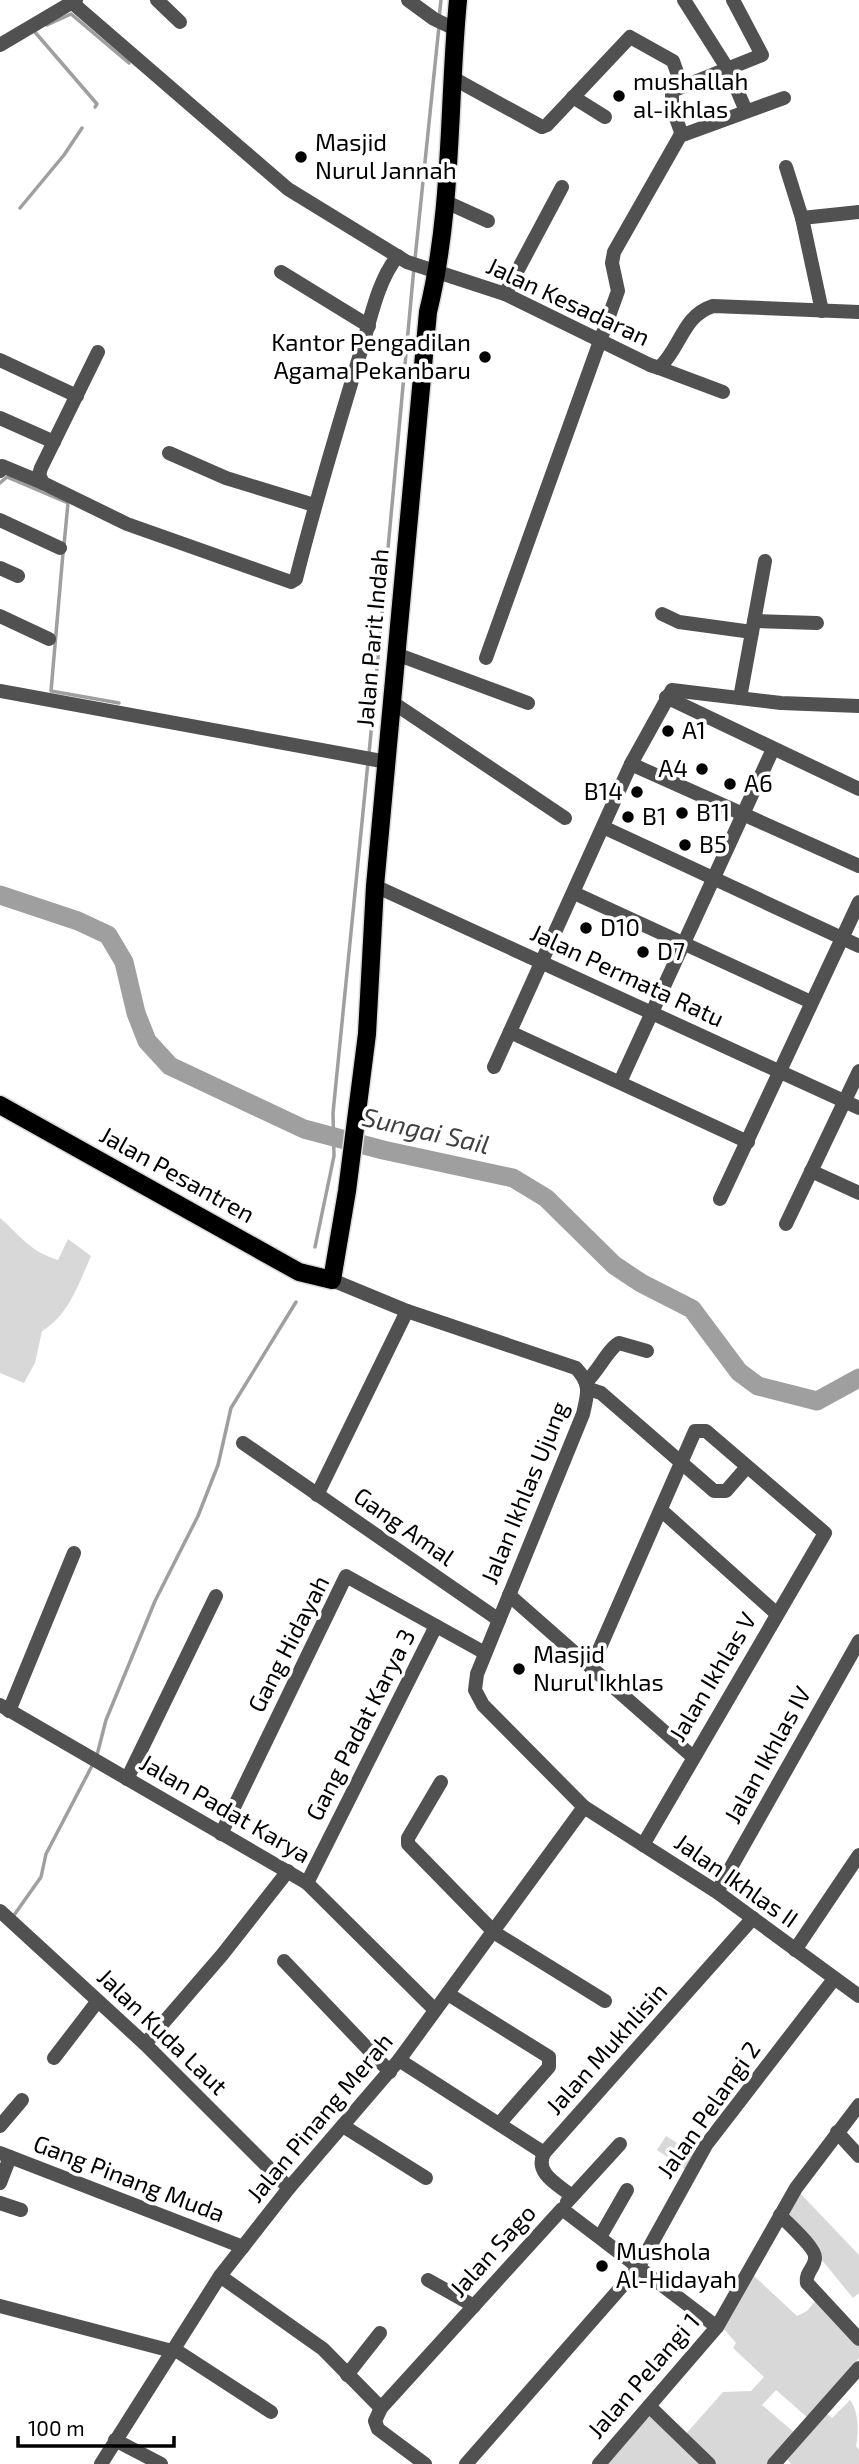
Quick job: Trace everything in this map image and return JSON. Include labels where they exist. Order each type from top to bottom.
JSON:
[{"type":"main road","name":"Jalan Parit Indah","points":[[332,1280],[347,1191],[367,1034],[382,761],[392,702],[428,312],[438,270],[446,202],[452,28],[458,0]]},
{"type":"main road","name":"Jalan Pesantren","points":[[0,1105],[299,1272],[332,1280]]},
{"type":"street","points":[[157,0],[180,22]]},
{"type":"street","points":[[408,0],[452,28]]},
{"type":"street","points":[[684,0],[729,71],[746,111]]},
{"type":"street","points":[[672,91],[729,71],[762,54],[733,0]]},
{"type":"street","points":[[0,45],[72,1]]},
{"type":"street","name":"Jalan Kesadaran","points":[[72,1],[288,189],[403,259],[505,294],[659,368],[670,358],[688,321],[702,309],[713,306],[859,312]]},
{"type":"street","points":[[451,77],[539,127],[547,125],[630,37],[673,61],[679,73],[672,91],[672,107],[682,135]]},
{"type":"street","points":[[573,97],[605,117]]},
{"type":"street","points":[[486,658],[618,291],[612,263],[614,252],[667,154],[682,135],[785,98]]},
{"type":"street","points":[[786,167],[802,218],[822,311]]},
{"type":"street","points":[[505,294],[562,187]]},
{"type":"street","points":[[446,202],[488,221]]},
{"type":"street","points":[[802,218],[859,212]]},
{"type":"street","points":[[0,471],[2,466],[43,483],[127,524],[289,582],[296,579],[314,505],[369,326],[389,268],[403,259]]},
{"type":"street","points":[[281,272],[369,326]]},
{"type":"street","points":[[43,483],[39,475],[98,352]]},
{"type":"street","points":[[0,360],[77,396]]},
{"type":"street","points":[[659,368],[723,392]]},
{"type":"street","points":[[0,418],[54,442]]},
{"type":"street","points":[[169,453],[226,478],[314,505]]},
{"type":"street","points":[[0,520],[60,548]]},
{"type":"street","points":[[740,698],[765,561]]},
{"type":"street","points":[[0,568],[18,576]]},
{"type":"street","points":[[663,614],[679,622],[753,627],[817,622]]},
{"type":"street","points":[[0,616],[49,639]]},
{"type":"street","points":[[396,654],[528,703]]},
{"type":"street","points":[[494,1067],[631,764],[672,690],[740,698],[859,706]]},
{"type":"street","points":[[0,691],[382,761]]},
{"type":"street","points":[[666,697],[859,789]]},
{"type":"street","points":[[392,702],[565,818]]},
{"type":"street","points":[[620,1082],[773,749]]},
{"type":"street","points":[[631,764],[859,866]]},
{"type":"street","points":[[603,827],[859,946]]},
{"type":"street","name":"Jalan Permata Ratu","points":[[375,886],[859,1108]]},
{"type":"street","points":[[574,893],[811,1002]]},
{"type":"street","points":[[720,1199],[859,902]]},
{"type":"street","points":[[510,1032],[748,1142]]},
{"type":"street","points":[[786,1224],[859,1071]]},
{"type":"street","points":[[811,1171],[859,1193]]},
{"type":"street","name":"Jalan Ikhlas Ujung","points":[[332,1280],[407,1311],[576,1368],[588,1385],[583,1414],[475,1683],[479,1700],[584,1807]]},
{"type":"street","name":"Gang Amal","points":[[317,1494],[407,1311]]},
{"type":"street","points":[[591,1668],[682,1463],[695,1431],[702,1430],[746,1468],[726,1491],[719,1493],[682,1463],[601,1394],[588,1385],[619,1343],[647,1350]]},
{"type":"street","name":"Gang Amal","points":[[243,1443],[499,1620]]},
{"type":"street","name":"Jalan Ikhlas V","points":[[643,1845],[825,1534],[746,1468]]},
{"type":"street","points":[[661,1510],[777,1614]]},
{"type":"street","points":[[4,1708],[74,1553]]},
{"type":"street","name":"Gang Hidayah","points":[[221,1834],[346,1576],[485,1653]]},
{"type":"street","points":[[509,1595],[693,1757]]},
{"type":"street","points":[[127,1779],[216,1597]]},
{"type":"street","name":"Gang Padat Karya 3","points":[[307,1883],[436,1626]]},
{"type":"street","name":"Jalan Ikhlas IV","points":[[717,1892],[859,1641]]},
{"type":"street","name":"Jalan Padat Karya","points":[[4,1708],[307,1883],[435,2010]]},
{"type":"street","points":[[441,1782],[408,1844],[495,1934],[605,2001]]},
{"type":"street","name":"Jalan Ikhlas II","points":[[584,1807],[717,1892],[859,1996]]},
{"type":"street","name":"Jalan Pinang Merah","points":[[101,2464],[220,2276],[289,2188],[394,2066],[495,1934],[584,1807]]},
{"type":"street","points":[[795,1950],[859,1855]]},
{"type":"street","points":[[145,2044],[222,1955],[288,1871]]},
{"type":"street","name":"Jalan Kuda Laut","points":[[1,1912],[145,2044],[289,2188]]},
{"type":"street","name":"Jalan Mukhlisin","points":[[572,2196],[541,2170],[540,2163],[544,2152],[753,1918]]},
{"type":"street","points":[[284,1961],[394,2066],[544,2152]]},
{"type":"street","name":"Jalan Pelangi 2","points":[[466,2464],[638,2268],[706,2146],[834,1979]]},
{"type":"street","points":[[448,1994],[549,2057],[549,2067],[499,2124]]},
{"type":"street","points":[[54,2058],[97,2002]]},
{"type":"street","points":[[0,2126],[22,2100]]},
{"type":"street","name":"Jalan Pelangi 1","points":[[599,2464],[717,2327],[780,2215],[837,2132],[859,2105]]},
{"type":"street","points":[[343,2126],[426,2178]]},
{"type":"street","points":[[837,2132],[859,2156]]},
{"type":"street","points":[[562,2208],[620,2144]]},
{"type":"street","points":[[0,2183],[5,2155]]},
{"type":"street","name":"Gang Pinang Muda","points":[[5,2155],[243,2247]]},
{"type":"street","points":[[600,2237],[627,2190]]},
{"type":"street","points":[[0,2203],[21,2210]]},
{"type":"street","name":"Jalan Sago","points":[[381,2408],[562,2208],[717,2327]]},
{"type":"street","points":[[780,2215],[814,2253],[815,2262],[806,2275],[807,2283],[859,2339]]},
{"type":"street","points":[[220,2276],[323,2349],[381,2408],[375,2421],[378,2429],[425,2464]]},
{"type":"street","points":[[428,2280],[474,2306]]},
{"type":"street","points":[[0,2306],[173,2350],[271,2412]]},
{"type":"street","points":[[347,2375],[380,2333]]},
{"type":"street","points":[[780,2462],[859,2368]]},
{"type":"street","points":[[649,2406],[709,2464]]},
{"type":"street","points":[[115,2440],[161,2464]]},
{"type":"shaded area","points":[[0,1218],[26,1242],[48,1256],[58,1260],[68,1239],[91,1256],[66,1307],[42,1331],[35,1363],[24,1383],[0,1373]]},
{"type":"shaded area","points":[[666,2136],[696,2155],[686,2170],[657,2150]]},
{"type":"shaded area","points":[[798,2191],[859,2255],[859,2293],[853,2298],[785,2215]]},
{"type":"shaded area","points":[[753,2275],[797,2316],[807,2311],[817,2299],[859,2346],[859,2358],[808,2418],[776,2390],[762,2405],[796,2434],[769,2464],[714,2464],[684,2436],[723,2392],[751,2391],[764,2377],[733,2348],[736,2343],[723,2328]]},
{"type":"shaded area","points":[[850,2400],[857,2416],[856,2446],[859,2450],[859,2464],[791,2464],[787,2459],[826,2413],[832,2418]]},
{"type":"shaded area","points":[[649,2413],[704,2464],[604,2464]]},
{"type":"waterway","points":[[439,19],[441,0]]},
{"type":"waterway","points":[[47,25],[71,14],[129,63]]},
{"type":"waterway","points":[[415,259],[439,26]]},
{"type":"waterway","points":[[36,30],[34,31],[97,104],[95,107]]},
{"type":"waterway","points":[[20,208],[64,155],[82,128]]},
{"type":"waterway","points":[[369,754],[414,267]]},
{"type":"waterway","points":[[0,483],[7,477],[68,503],[64,545]]},
{"type":"waterway","points":[[63,553],[51,691],[119,703]]},
{"type":"waterway","points":[[315,1247],[334,1156],[333,1113],[368,762]]},
{"type":"waterway","name":"Sungai Sail","points":[[0,895],[78,921],[108,935],[124,962],[136,1013],[147,1041],[170,1066],[304,1129],[383,1150],[513,1178],[546,1198],[614,1265],[641,1283],[692,1309],[739,1372],[758,1386],[817,1401],[859,1378]]},
{"type":"waterway","points":[[97,1755],[106,1720],[155,1601],[198,1516],[218,1465],[231,1408],[296,1302]]},
{"type":"waterway","points":[[12,1918],[41,1877],[46,1854],[94,1762]]},
{"type":"place","name":"mushallah al-ikhlas","points":[[619,96]]},
{"type":"place","name":"Masjid Nurul Jannah","points":[[301,157]]},
{"type":"place","name":"Kantor Pengadilan Agama Pekanbaru","points":[[485,357]]},
{"type":"place","name":"A1","points":[[668,731]]},
{"type":"place","name":"A4","points":[[702,769]]},
{"type":"place","name":"A6","points":[[730,784]]},
{"type":"place","name":"B14","points":[[637,792]]},
{"type":"place","name":"B11","points":[[682,813]]},
{"type":"place","name":"B1","points":[[628,817]]},
{"type":"place","name":"B5","points":[[685,845]]},
{"type":"place","name":"D10","points":[[586,928]]},
{"type":"place","name":"D7","points":[[643,952]]},
{"type":"place","name":"Masjid Nurul Ikhlas","points":[[519,1669]]},
{"type":"place","name":"Mushola Al-Hidayah","points":[[602,2266]]}]
